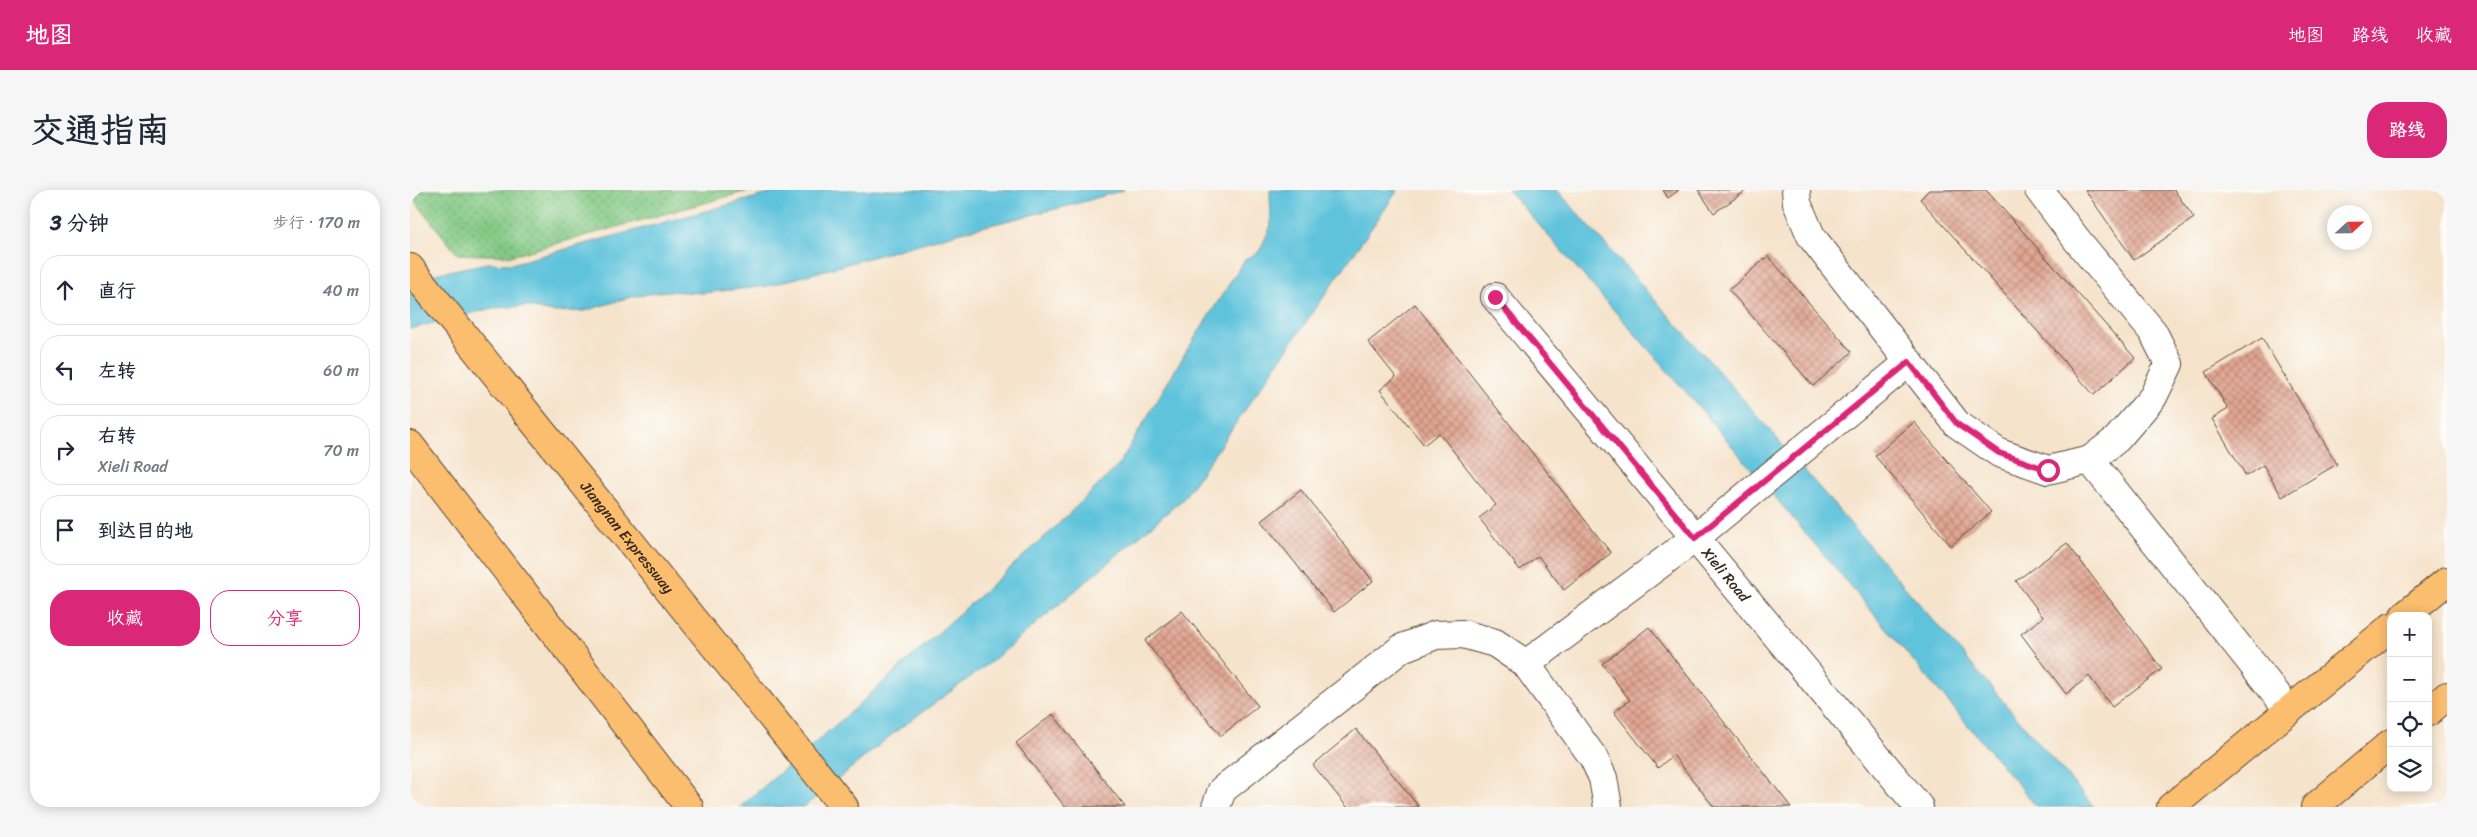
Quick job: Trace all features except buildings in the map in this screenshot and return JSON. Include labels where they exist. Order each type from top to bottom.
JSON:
[{"type":"main road","name":"Jiangnan Expressway","points":[[410,268],[474,345],[844,807]]},
{"type":"main road","points":[[410,445],[688,807]]},
{"type":"main road","points":[[2409,612],[2447,580]]},
{"type":"main road","points":[[2173,805],[2387,630]]},
{"type":"main road","points":[[2432,709],[2447,696]]},
{"type":"main road","points":[[2315,807],[2387,746]]},
{"type":"street","points":[[1796,190],[1797,203],[1811,236],[1957,424],[1999,453],[2048,470],[2090,460],[2117,439],[2153,397],[2169,364],[2153,332],[2077,240],[2039,190]]},
{"type":"street","name":"Xieli Road","points":[[1495,297],[1919,807]]},
{"type":"street","points":[[1526,664],[1695,538],[1909,362]]},
{"type":"street","points":[[2090,460],[2288,710]]},
{"type":"street","points":[[1216,807],[1222,790],[1402,648],[1436,634],[1463,634],[1495,643],[1526,664],[1593,758],[1603,778],[1608,807]]},
{"type":"green space","points":[[410,190],[752,190],[511,256],[457,254],[415,201]]},
{"type":"water","points":[[783,190],[1124,190],[1072,205],[965,231],[768,286],[702,293],[666,291],[631,297],[584,311],[552,312],[526,306],[493,308],[410,329],[410,279],[488,263],[511,264]]},
{"type":"water","points":[[1270,190],[1398,190],[1183,499],[991,662],[895,732],[804,807],[740,807],[845,717],[1049,533],[1118,466],[1184,355],[1245,259],[1259,252],[1271,226]]},
{"type":"water","points":[[1508,190],[1557,190],[1737,392],[2094,807],[2037,807],[1693,400]]},
{"type":"route","points":[[1495,297],[1695,538],[1909,362],[1957,424],[1999,453],[2048,470]]}]
